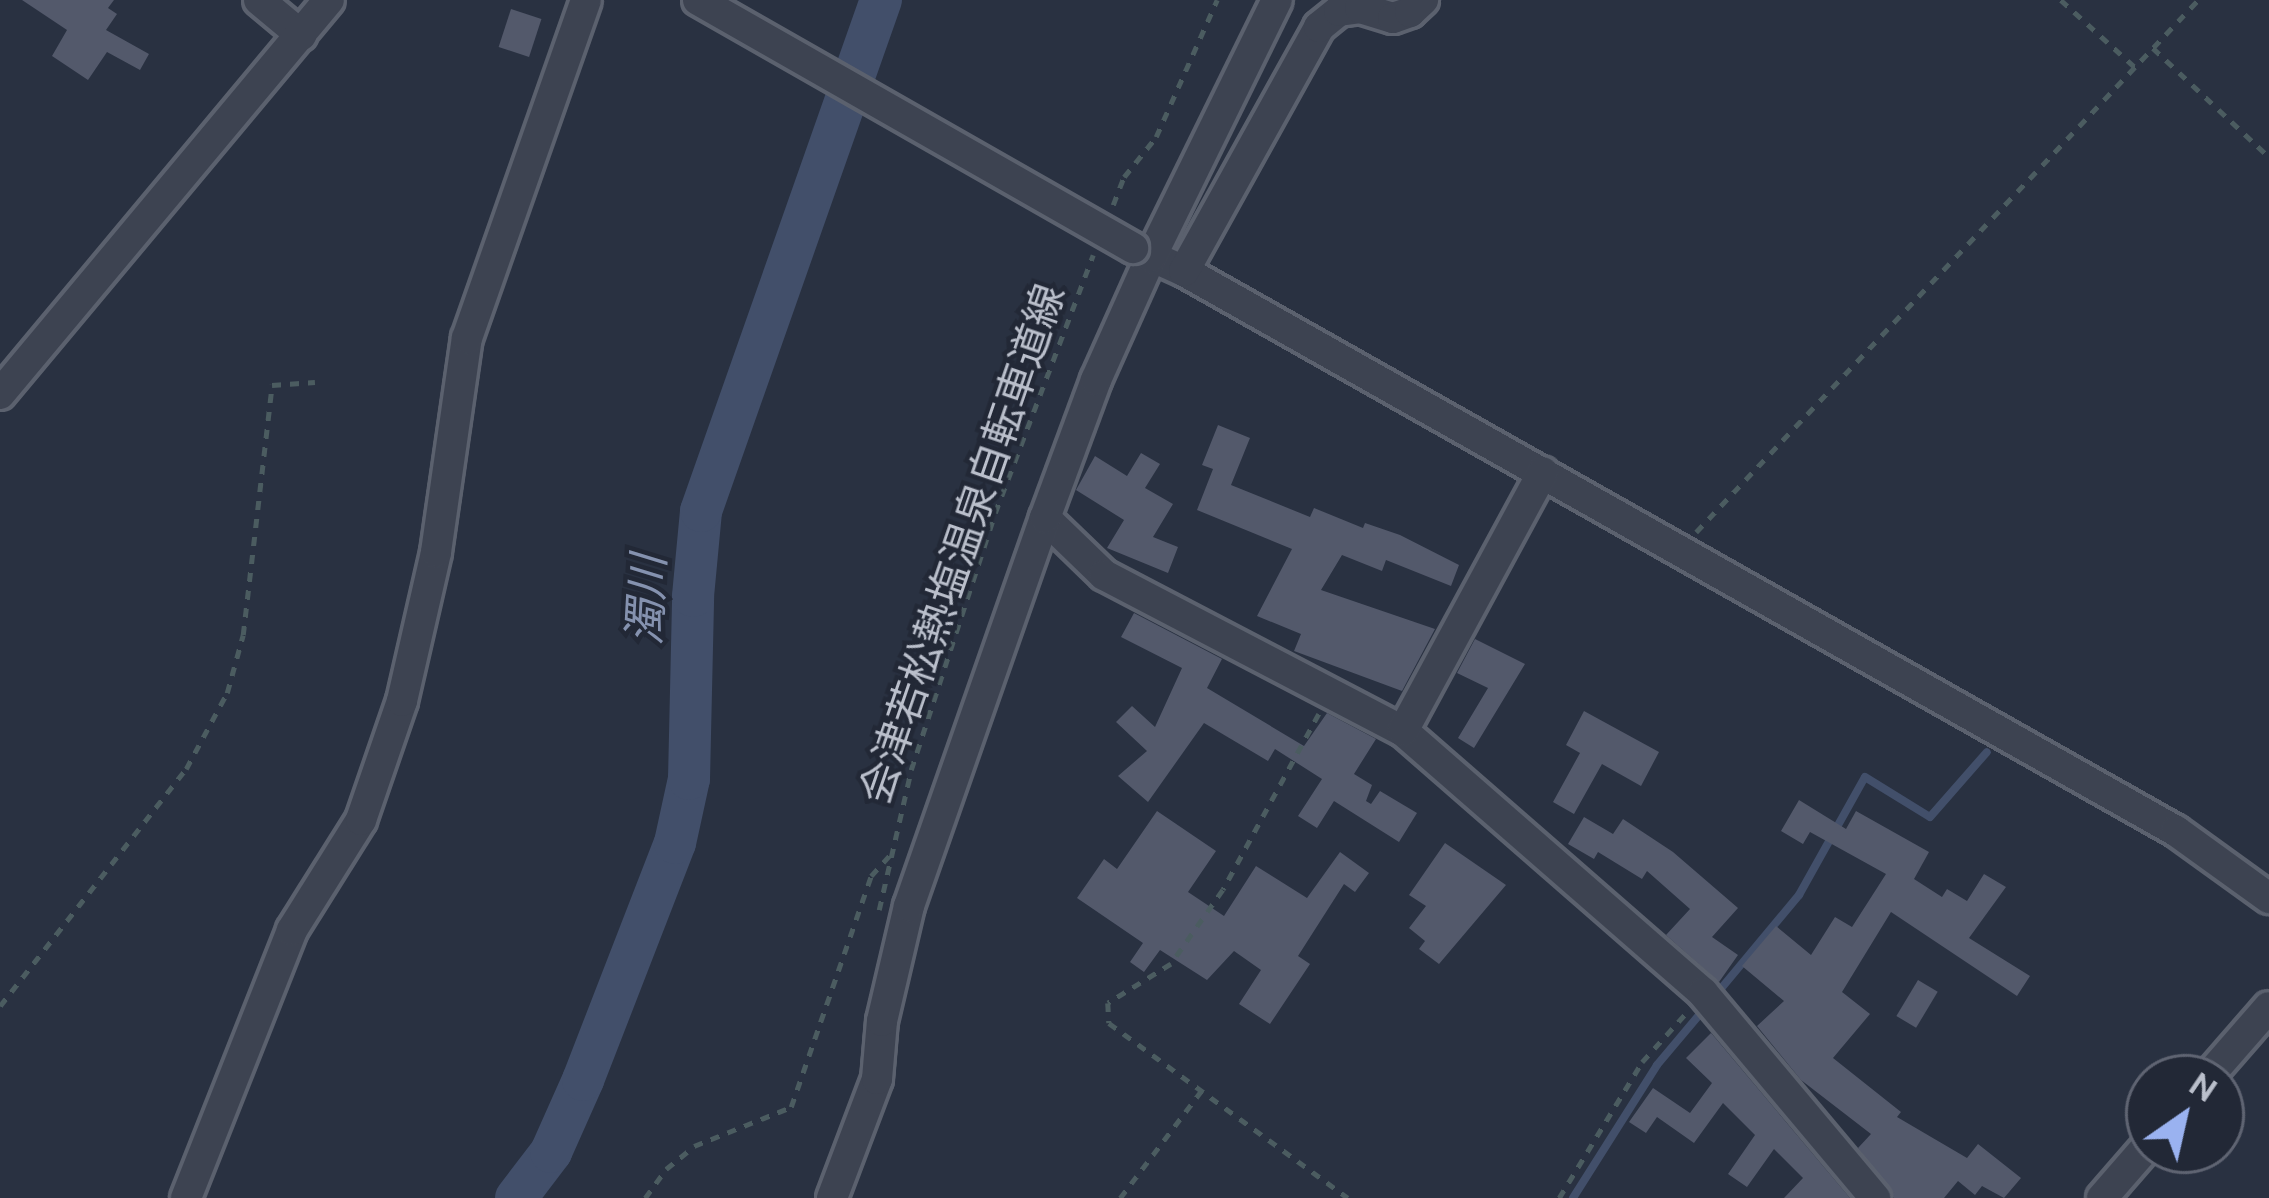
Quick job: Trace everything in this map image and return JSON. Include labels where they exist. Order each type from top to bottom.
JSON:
[{"type":"street","points":[[259,0],[302,35]]},
{"type":"street","points":[[0,394],[329,0]]},
{"type":"street","points":[[186,1198],[292,930],[361,820],[402,701],[436,552],[467,338],[586,0]]},
{"type":"street","points":[[698,0],[2176,830],[2269,898]]},
{"type":"street","points":[[832,1198],[877,1078],[882,1021],[909,906],[1142,253],[1277,0]]},
{"type":"street","points":[[1184,271],[1319,27],[1339,10],[1360,8],[1393,18],[1423,0]]},
{"type":"street","points":[[1403,731],[1543,472]]},
{"type":"street","points":[[1046,518],[1104,575],[1403,731],[1703,993],[1875,1198]]},
{"type":"street","points":[[2227,1054],[2269,1006]]},
{"type":"street","points":[[2102,1198],[2125,1172]]},
{"type":"path","points":[[1107,220],[1124,177],[1156,136],[1217,0]]},
{"type":"path","points":[[2061,0],[2135,68]]},
{"type":"path","points":[[1679,549],[2198,0]]},
{"type":"path","points":[[2153,48],[2269,157]]},
{"type":"path","name":"会津若松熱塩温泉自転車道線","points":[[878,916],[911,770],[994,513],[1099,241]]},
{"type":"path","points":[[0,1006],[186,769],[226,693],[243,634],[272,385],[315,382]]},
{"type":"path","points":[[1332,694],[1293,755],[1223,890],[1171,964],[1108,1003],[1108,1023],[1348,1198]]},
{"type":"path","points":[[645,1198],[666,1169],[694,1146],[791,1106],[871,876],[890,854]]},
{"type":"path","points":[[1558,1198],[1642,1062],[1703,993]]},
{"type":"path","points":[[1120,1198],[1202,1090]]},
{"type":"building","points":[[22,0],[114,0],[108,8],[117,14],[106,30],[149,54],[140,70],[107,52],[88,80],[52,56],[67,30]]},
{"type":"building","points":[[511,9],[541,19],[529,57],[499,47]]},
{"type":"building","points":[[1218,425],[1250,438],[1231,485],[1310,517],[1314,508],[1363,528],[1365,523],[1400,535],[1459,565],[1451,586],[1386,560],[1382,571],[1342,555],[1321,590],[1435,629],[1402,691],[1294,651],[1301,634],[1257,616],[1292,549],[1197,510],[1213,469],[1202,465]]},
{"type":"building","points":[[1141,453],[1160,464],[1145,488],[1173,504],[1153,537],[1178,547],[1168,573],[1107,548],[1124,520],[1076,490],[1095,456],[1127,476]]},
{"type":"building","points":[[1134,613],[1222,659],[1207,688],[1304,746],[1327,713],[1376,739],[1354,774],[1372,785],[1366,801],[1371,804],[1380,791],[1417,813],[1399,842],[1334,801],[1317,828],[1298,816],[1322,779],[1275,749],[1268,761],[1204,723],[1148,802],[1118,776],[1147,751],[1116,722],[1132,706],[1155,727],[1182,668],[1121,637]]},
{"type":"building","points":[[1475,639],[1525,664],[1474,748],[1458,738],[1488,688],[1457,673]]},
{"type":"building","points":[[1584,711],[1659,752],[1641,786],[1602,764],[1574,814],[1553,802],[1580,753],[1566,745]]},
{"type":"building","points":[[1799,800],[1846,829],[1856,811],[1929,852],[1914,879],[1942,897],[1947,889],[1967,901],[1984,874],[2006,887],[1969,938],[2030,976],[2017,996],[1891,912],[1842,992],[1870,1014],[1833,1058],[1901,1112],[1897,1117],[1967,1158],[1978,1144],[2021,1178],[2004,1198],[1982,1186],[1975,1195],[1958,1181],[1944,1198],[1894,1198],[1858,1148],[1871,1134],[1801,1080],[1757,1026],[1784,1001],[1742,966],[1776,926],[1811,955],[1835,917],[1852,927],[1886,874],[1810,832],[1803,844],[1781,831]]},
{"type":"building","points":[[1157,811],[1216,851],[1188,892],[1224,916],[1256,866],[1307,898],[1340,852],[1369,873],[1355,892],[1344,884],[1298,956],[1310,964],[1270,1024],[1239,1004],[1261,970],[1234,951],[1207,980],[1160,950],[1144,972],[1130,962],[1143,943],[1077,898],[1104,859],[1117,869]]},
{"type":"building","points":[[1584,817],[1613,834],[1623,819],[1673,852],[1738,908],[1712,937],[1738,955],[1719,982],[1666,935],[1690,909],[1647,871],[1642,879],[1598,852],[1594,859],[1568,844]]},
{"type":"building","points":[[1445,843],[1506,885],[1439,964],[1419,949],[1425,941],[1409,928],[1426,906],[1409,895]]},
{"type":"building","points":[[1918,980],[1938,992],[1916,1028],[1896,1016]]},
{"type":"building","points":[[1711,1033],[1850,1198],[1784,1198],[1803,1178],[1774,1149],[1747,1187],[1728,1174],[1755,1135],[1723,1103],[1694,1143],[1657,1117],[1646,1133],[1629,1122],[1653,1088],[1690,1113],[1712,1083],[1686,1058]]},
{"type":"waterway","name":"濁川","points":[[516,1198],[551,1152],[675,843],[689,779],[693,596],[701,511],[881,0]]},
{"type":"waterway","points":[[1714,997],[1799,895],[1865,777],[1930,817],[1987,752]]},
{"type":"waterway","points":[[1573,1198],[1657,1065],[1705,1008]]}]
